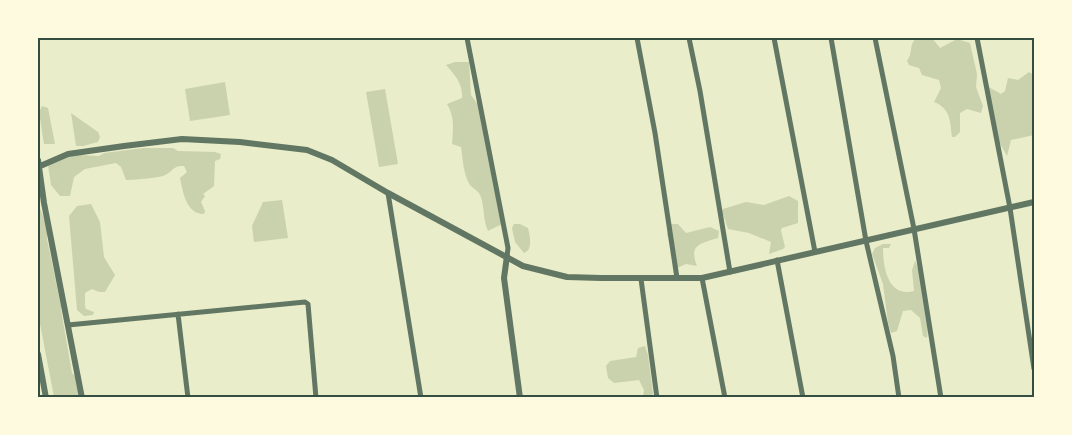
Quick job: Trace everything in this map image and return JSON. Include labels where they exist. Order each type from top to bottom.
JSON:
[{"type":"street","points":[[467,38],[508,248],[504,278],[520,398]]},
{"type":"street","points":[[637,38],[655,133],[677,278]]},
{"type":"street","points":[[689,38],[700,91],[730,272]]},
{"type":"street","points":[[774,38],[815,252]]},
{"type":"street","points":[[831,38],[866,241],[893,356],[899,398]]},
{"type":"street","points":[[876,38],[914,229],[941,398]]},
{"type":"street","points":[[977,38],[1010,208],[1034,369]]},
{"type":"street","points":[[82,398],[38,165],[68,154],[182,139],[240,142],[307,150],[318,154],[523,266],[567,277],[702,278],[1034,202]]},
{"type":"street","points":[[388,193],[421,398]]},
{"type":"street","points":[[778,260],[804,398]]},
{"type":"street","points":[[702,278],[725,398]]},
{"type":"street","points":[[641,279],[657,398]]},
{"type":"street","points":[[68,325],[305,302],[308,304],[316,398]]},
{"type":"street","points":[[178,314],[188,398]]},
{"type":"street","points":[[38,354],[46,398]]},
{"type":"green space","points":[[916,38],[932,38],[940,48],[957,39],[970,43],[977,74],[976,87],[983,106],[981,113],[967,109],[960,113],[960,132],[955,137],[952,137],[947,112],[934,102],[941,88],[939,80],[922,75],[919,68],[909,65],[907,61],[912,44]]},
{"type":"green space","points":[[455,62],[469,62],[471,95],[481,109],[502,224],[488,231],[481,197],[470,185],[466,176],[461,147],[452,144],[452,118],[447,104],[462,98],[462,93],[458,80],[446,65]]},
{"type":"green space","points":[[1029,72],[1034,75],[1034,135],[1011,140],[1007,156],[998,140],[987,86],[1001,94],[1005,91],[1008,78],[1018,80]]},
{"type":"green space","points":[[225,82],[230,115],[190,121],[185,89]]},
{"type":"green space","points":[[385,89],[398,164],[379,167],[366,92]]},
{"type":"green space","points":[[42,106],[48,108],[55,144],[44,144],[39,112]]},
{"type":"green space","points":[[71,113],[98,132],[100,137],[98,142],[76,146]]},
{"type":"green space","points":[[144,148],[173,148],[178,151],[215,152],[221,154],[220,159],[215,161],[214,186],[203,194],[205,196],[201,202],[205,211],[204,214],[193,210],[186,201],[180,178],[187,172],[184,166],[174,168],[163,176],[129,180],[126,180],[121,167],[116,163],[85,169],[74,177],[70,196],[60,196],[51,185],[48,165],[60,154],[99,156],[104,153]]},
{"type":"green space","points":[[38,190],[40,208],[47,227],[47,239],[72,373],[76,377],[79,397],[54,397],[38,313]]},
{"type":"green space","points":[[789,196],[798,201],[798,223],[782,228],[785,247],[783,249],[769,254],[771,242],[749,233],[728,229],[723,209],[746,202],[764,205]]},
{"type":"green space","points":[[282,200],[288,238],[254,242],[252,226],[263,202]]},
{"type":"green space","points":[[91,204],[100,222],[104,257],[115,275],[105,292],[92,289],[85,293],[86,309],[94,312],[93,315],[84,316],[77,310],[69,216],[77,206]]},
{"type":"green space","points":[[514,224],[520,224],[528,228],[530,246],[524,253],[515,242],[512,228]]},
{"type":"green space","points":[[670,224],[678,224],[686,233],[710,227],[719,231],[718,238],[697,246],[694,254],[697,266],[686,264],[677,268],[667,234]]},
{"type":"green space","points":[[883,244],[891,244],[889,248],[883,248],[884,264],[889,279],[898,290],[905,292],[914,291],[912,270],[915,261],[921,277],[925,299],[928,321],[927,338],[923,336],[920,318],[911,310],[903,311],[897,331],[891,333],[883,284],[872,254],[875,248]]},
{"type":"green space","points":[[645,346],[648,355],[652,397],[643,397],[644,390],[639,380],[614,383],[608,378],[606,366],[610,361],[636,357],[638,348]]}]
